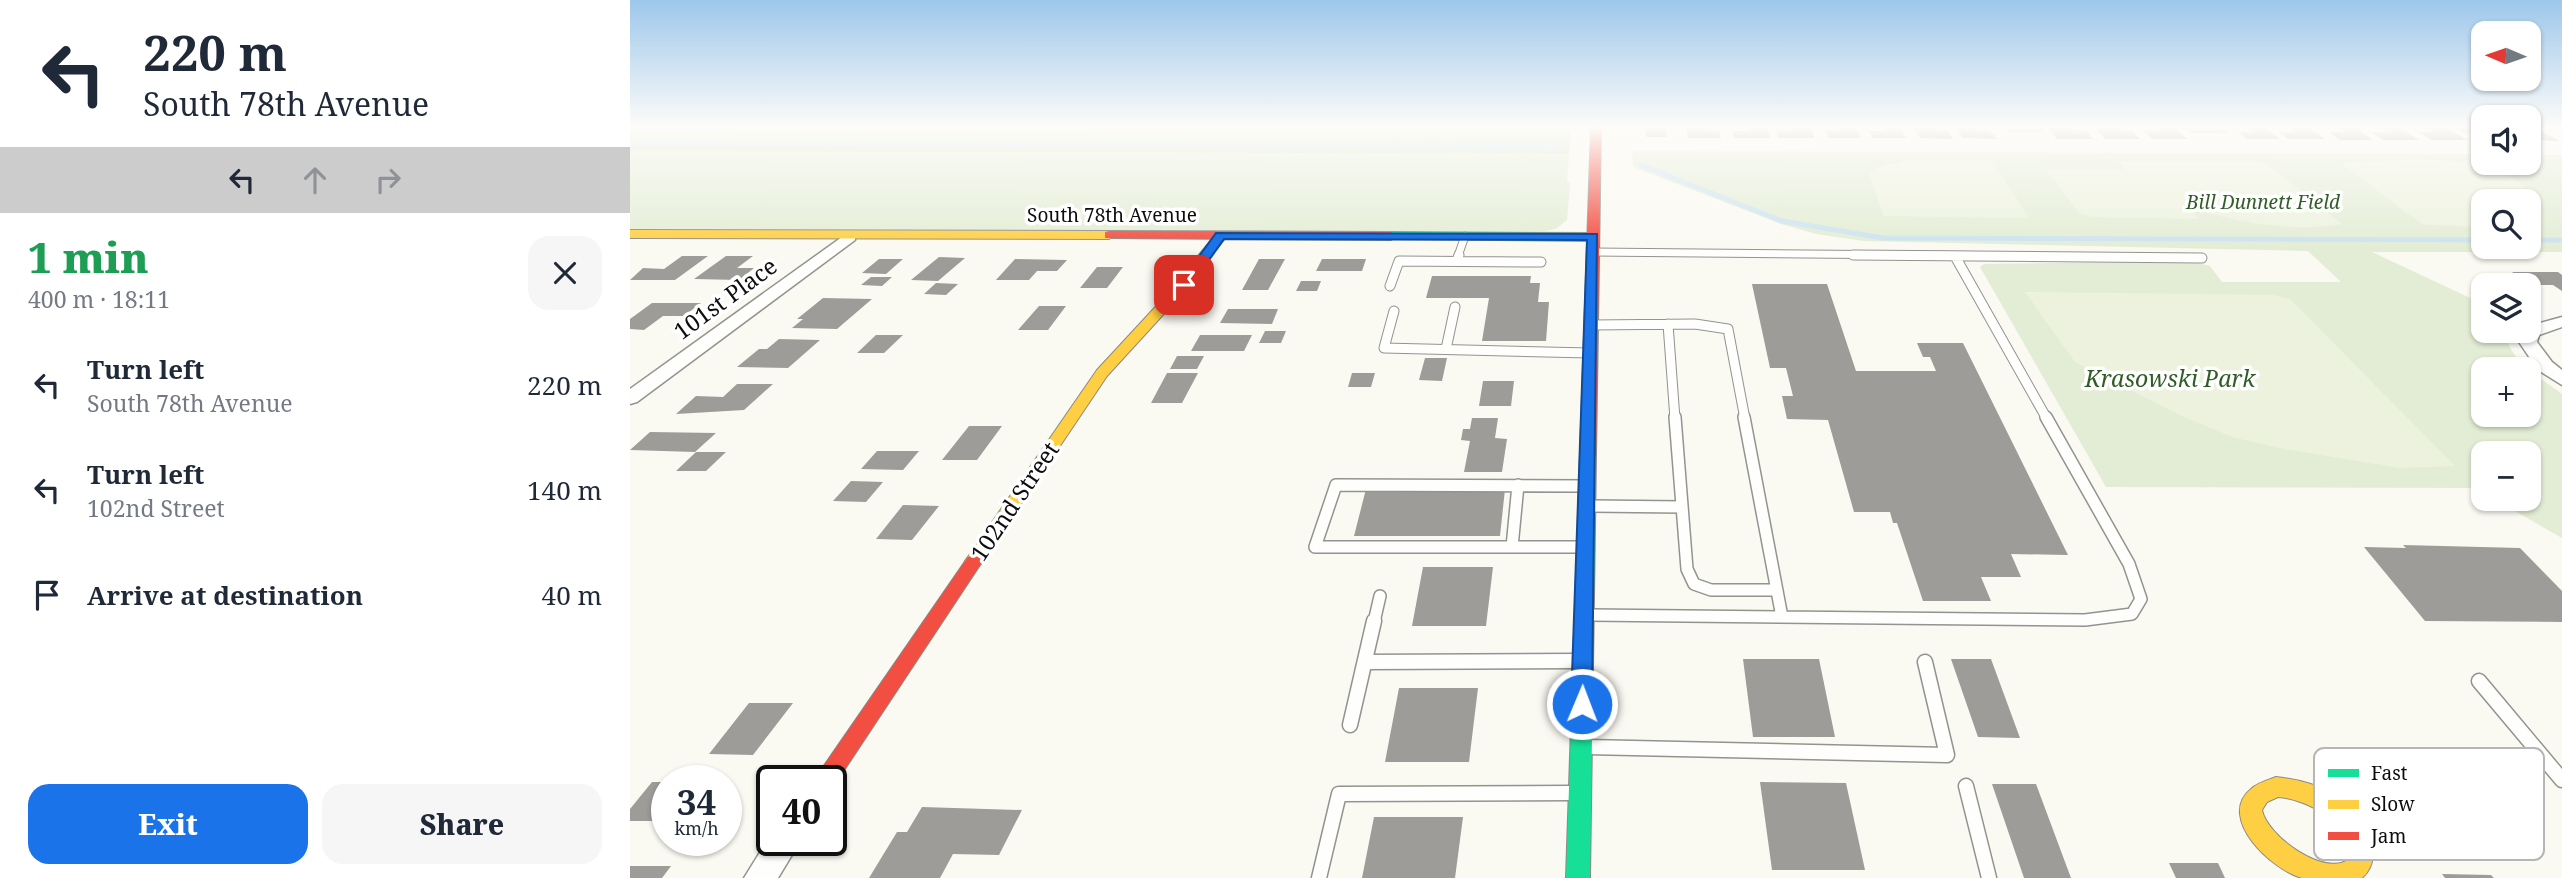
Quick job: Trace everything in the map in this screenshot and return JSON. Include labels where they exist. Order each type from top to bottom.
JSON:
[{"type":"street","points":[[1578,878],[1595,167]]},
{"type":"street","name":"South 78th Avenue","points":[[630,234],[849,237],[1465,236],[1593,244]]},
{"type":"street","name":"102nd Street","points":[[835,765],[1102,373],[1184,285],[1221,236]]},
{"type":"street","name":"101st Place","points":[[630,398],[849,237]]},
{"type":"street","points":[[2562,322],[2540,326],[2530,332],[2528,342],[2533,353],[2562,379]]},
{"type":"street","points":[[2314,796],[2276,787],[2262,791],[2254,799],[2251,811],[2254,825],[2263,839],[2295,865],[2333,877],[2347,874],[2358,867],[2361,860]]},
{"type":"street","points":[[760,878],[774,856]]},
{"type":"lane","points":[[1457,261],[1465,236]]},
{"type":"lane","points":[[1593,244],[1956,258],[2202,258]]},
{"type":"lane","points":[[1584,615],[2085,620],[2132,614],[2141,599],[2129,564],[1956,258]]},
{"type":"lane","points":[[1390,286],[1399,261],[1541,262]]},
{"type":"lane","points":[[1446,349],[1455,307]]},
{"type":"lane","points":[[1394,311],[1384,348],[1590,352]]},
{"type":"lane","points":[[1591,325],[1668,324],[1728,329],[1782,617]]},
{"type":"lane","points":[[1668,324],[1687,569],[1694,584],[1711,590],[1777,590]]},
{"type":"lane","points":[[1586,547],[1315,547],[1336,485],[1587,486]]},
{"type":"lane","points":[[1512,547],[1518,485]]},
{"type":"lane","points":[[1586,506],[1682,507]]},
{"type":"lane","points":[[1350,725],[1380,596]]},
{"type":"lane","points":[[1365,662],[1583,661]]},
{"type":"lane","points":[[1581,747],[1947,755],[1924,662]]},
{"type":"lane","points":[[2479,681],[2535,748]]},
{"type":"lane","points":[[2544,759],[2562,780]]},
{"type":"lane","points":[[1966,786],[1989,878]]},
{"type":"lane","points":[[1319,878],[1339,794],[1580,793]]},
{"type":"green space","points":[[630,167],[1568,167],[1567,181],[1570,182],[1567,220],[1556,229],[1544,231],[630,231]]},
{"type":"green space","name":"Krasowski Park","points":[[1633,167],[2471,167],[2471,175],[2541,175],[2541,167],[2562,167],[2562,252],[2541,252],[2541,189],[2471,189],[2471,252],[2372,252],[2471,298],[2471,343],[2508,343],[2516,357],[2471,357],[2471,427],[2541,427],[2541,379],[2562,394],[2562,538],[2515,511],[2541,511],[2541,441],[2471,441],[2471,488],[2106,487],[1980,267],[1984,264],[2189,261],[2210,266],[2222,282],[2341,282],[2308,251],[1864,241],[1816,234],[1781,224]]},
{"type":"green space","points":[[1996,167],[2029,218],[1884,216],[1869,174],[1876,168]]},
{"type":"green space","name":"Bill Dunnett Field","points":[[2123,167],[2271,167],[2342,224],[2284,227],[2227,218],[2189,208],[2199,219],[2092,217],[2080,214],[2046,170],[2125,170]]},
{"type":"green space","points":[[2346,167],[2471,167],[2471,175],[2506,175],[2524,189],[2471,189],[2471,227],[2423,225]]},
{"type":"green space","points":[[2025,292],[2274,295],[2290,299],[2455,466],[2400,468],[2284,449],[2232,437],[2182,416],[2075,362]]},
{"type":"building","points":[[682,256],[708,256],[675,280],[630,280],[643,268],[664,269]]},
{"type":"building","points":[[726,256],[753,256],[737,268],[754,268],[739,280],[694,279]]},
{"type":"building","points":[[939,257],[965,258],[938,281],[911,280]]},
{"type":"building","points":[[879,259],[903,259],[886,274],[862,273]]},
{"type":"building","points":[[1015,259],[1067,260],[1057,271],[1037,271],[1029,280],[996,280]]},
{"type":"building","points":[[1259,259],[1285,259],[1268,290],[1242,290]]},
{"type":"building","points":[[1322,259],[1366,259],[1362,271],[1316,271]]},
{"type":"building","points":[[1097,267],[1123,267],[1107,288],[1080,288]]},
{"type":"building","points":[[2558,272],[2562,275],[2562,291],[2553,285],[2541,285],[2541,273],[2513,273]]},
{"type":"building","points":[[1432,276],[1531,276],[1530,283],[1540,283],[1538,302],[1549,302],[1546,341],[1482,341],[1489,298],[1426,298]]},
{"type":"building","points":[[871,277],[892,277],[882,286],[861,285]]},
{"type":"building","points":[[1301,281],[1321,281],[1317,291],[1296,291]]},
{"type":"building","points":[[936,283],[958,284],[946,295],[924,294]]},
{"type":"building","points":[[1752,284],[1827,284],[1856,371],[1936,371],[1930,357],[1923,357],[1917,343],[1963,343],[2068,555],[2011,554],[2021,577],[1981,577],[1991,601],[1923,601],[1897,523],[1893,523],[1890,512],[1854,512],[1828,420],[1787,419],[1782,396],[1793,396],[1786,368],[1770,368]]},
{"type":"building","points":[[823,298],[872,299],[837,329],[792,328],[803,319],[797,319]]},
{"type":"building","points":[[652,303],[701,303],[684,316],[663,316],[644,330],[630,329],[630,319]]},
{"type":"building","points":[[1039,306],[1066,306],[1048,330],[1018,330]]},
{"type":"building","points":[[1228,309],[1278,309],[1272,324],[1220,323]]},
{"type":"building","points":[[1265,331],[1286,331],[1281,343],[1259,343]]},
{"type":"building","points":[[876,335],[903,335],[884,353],[857,353]]},
{"type":"building","points":[[1200,335],[1252,335],[1244,351],[1191,351]]},
{"type":"building","points":[[779,339],[820,340],[788,368],[737,367],[759,349],[767,349]]},
{"type":"building","points":[[1177,356],[1204,356],[1197,369],[1170,369]]},
{"type":"building","points":[[1425,358],[1447,358],[1442,381],[1419,380]]},
{"type":"building","points":[[1167,373],[1198,373],[1182,403],[1151,403]]},
{"type":"building","points":[[1352,373],[1375,373],[1371,387],[1348,387]]},
{"type":"building","points":[[1483,381],[1514,381],[1511,406],[1479,406]]},
{"type":"building","points":[[737,384],[773,384],[744,410],[676,414],[696,396],[723,397]]},
{"type":"building","points":[[1472,418],[1498,418],[1495,438],[1507,439],[1502,472],[1464,472],[1470,441],[1461,440],[1463,429],[1470,429]]},
{"type":"building","points":[[969,426],[1002,426],[977,460],[942,460]]},
{"type":"building","points":[[650,432],[716,433],[695,452],[630,450]]},
{"type":"building","points":[[877,451],[919,451],[903,470],[861,469]]},
{"type":"building","points":[[696,452],[726,452],[706,471],[676,471]]},
{"type":"building","points":[[851,481],[883,482],[866,502],[833,501]]},
{"type":"building","points":[[1366,489],[1505,489],[1500,536],[1354,536]]},
{"type":"building","points":[[903,505],[939,506],[912,540],[876,539]]},
{"type":"building","points":[[2403,545],[2520,548],[2562,591],[2562,622],[2425,621],[2364,547],[2406,548]]},
{"type":"building","points":[[1423,567],[1493,567],[1486,626],[1412,626]]},
{"type":"building","points":[[1743,659],[1819,659],[1835,737],[1753,737]]},
{"type":"building","points":[[1951,659],[1991,659],[2020,738],[1978,737]]},
{"type":"building","points":[[1399,688],[1478,688],[1469,762],[1385,762]]},
{"type":"building","points":[[749,703],[793,703],[753,755],[709,754]]},
{"type":"building","points":[[1760,782],[1846,783],[1865,870],[1772,870]]},
{"type":"building","points":[[651,783],[651,821],[630,821],[630,809]]},
{"type":"building","points":[[1992,784],[2036,784],[2071,878],[2024,878]]},
{"type":"building","points":[[922,807],[1022,810],[999,855],[953,854],[940,878],[869,878],[897,832],[907,832]]},
{"type":"building","points":[[1374,817],[1463,817],[1455,878],[1362,878]]},
{"type":"building","points":[[2169,863],[2218,863],[2225,878],[2176,878]]},
{"type":"building","points":[[630,866],[671,866],[662,878],[630,878]]},
{"type":"building","points":[[2442,874],[2491,875],[2494,878],[2445,878]]},
{"type":"waterway","points":[[1646,167],[1782,221],[1883,238],[2471,240]]},
{"type":"waterway","points":[[2541,240],[2562,240]]},
{"type":"traffic: fast","points":[[1165,305],[1221,236]]},
{"type":"traffic: fast","points":[[1391,236],[1593,237]]},
{"type":"traffic: fast","points":[[1578,878],[1588,455]]},
{"type":"traffic: slow","points":[[630,234],[1109,235]]},
{"type":"traffic: slow","points":[[974,561],[1102,373],[1165,305]]},
{"type":"traffic: slow","points":[[2276,787],[2314,796]]},
{"type":"traffic: slow","points":[[2276,787],[2257,797],[2251,809],[2253,823],[2261,836],[2275,849],[2308,869],[2336,876],[2351,872],[2360,865],[2361,860]]},
{"type":"traffic: jam","points":[[1588,455],[1595,167]]},
{"type":"traffic: jam","points":[[1109,235],[1391,236]]},
{"type":"traffic: jam","points":[[835,765],[974,561]]},
{"type":"route","points":[[1184,285],[1221,236],[1593,237],[1582,704]]}]
